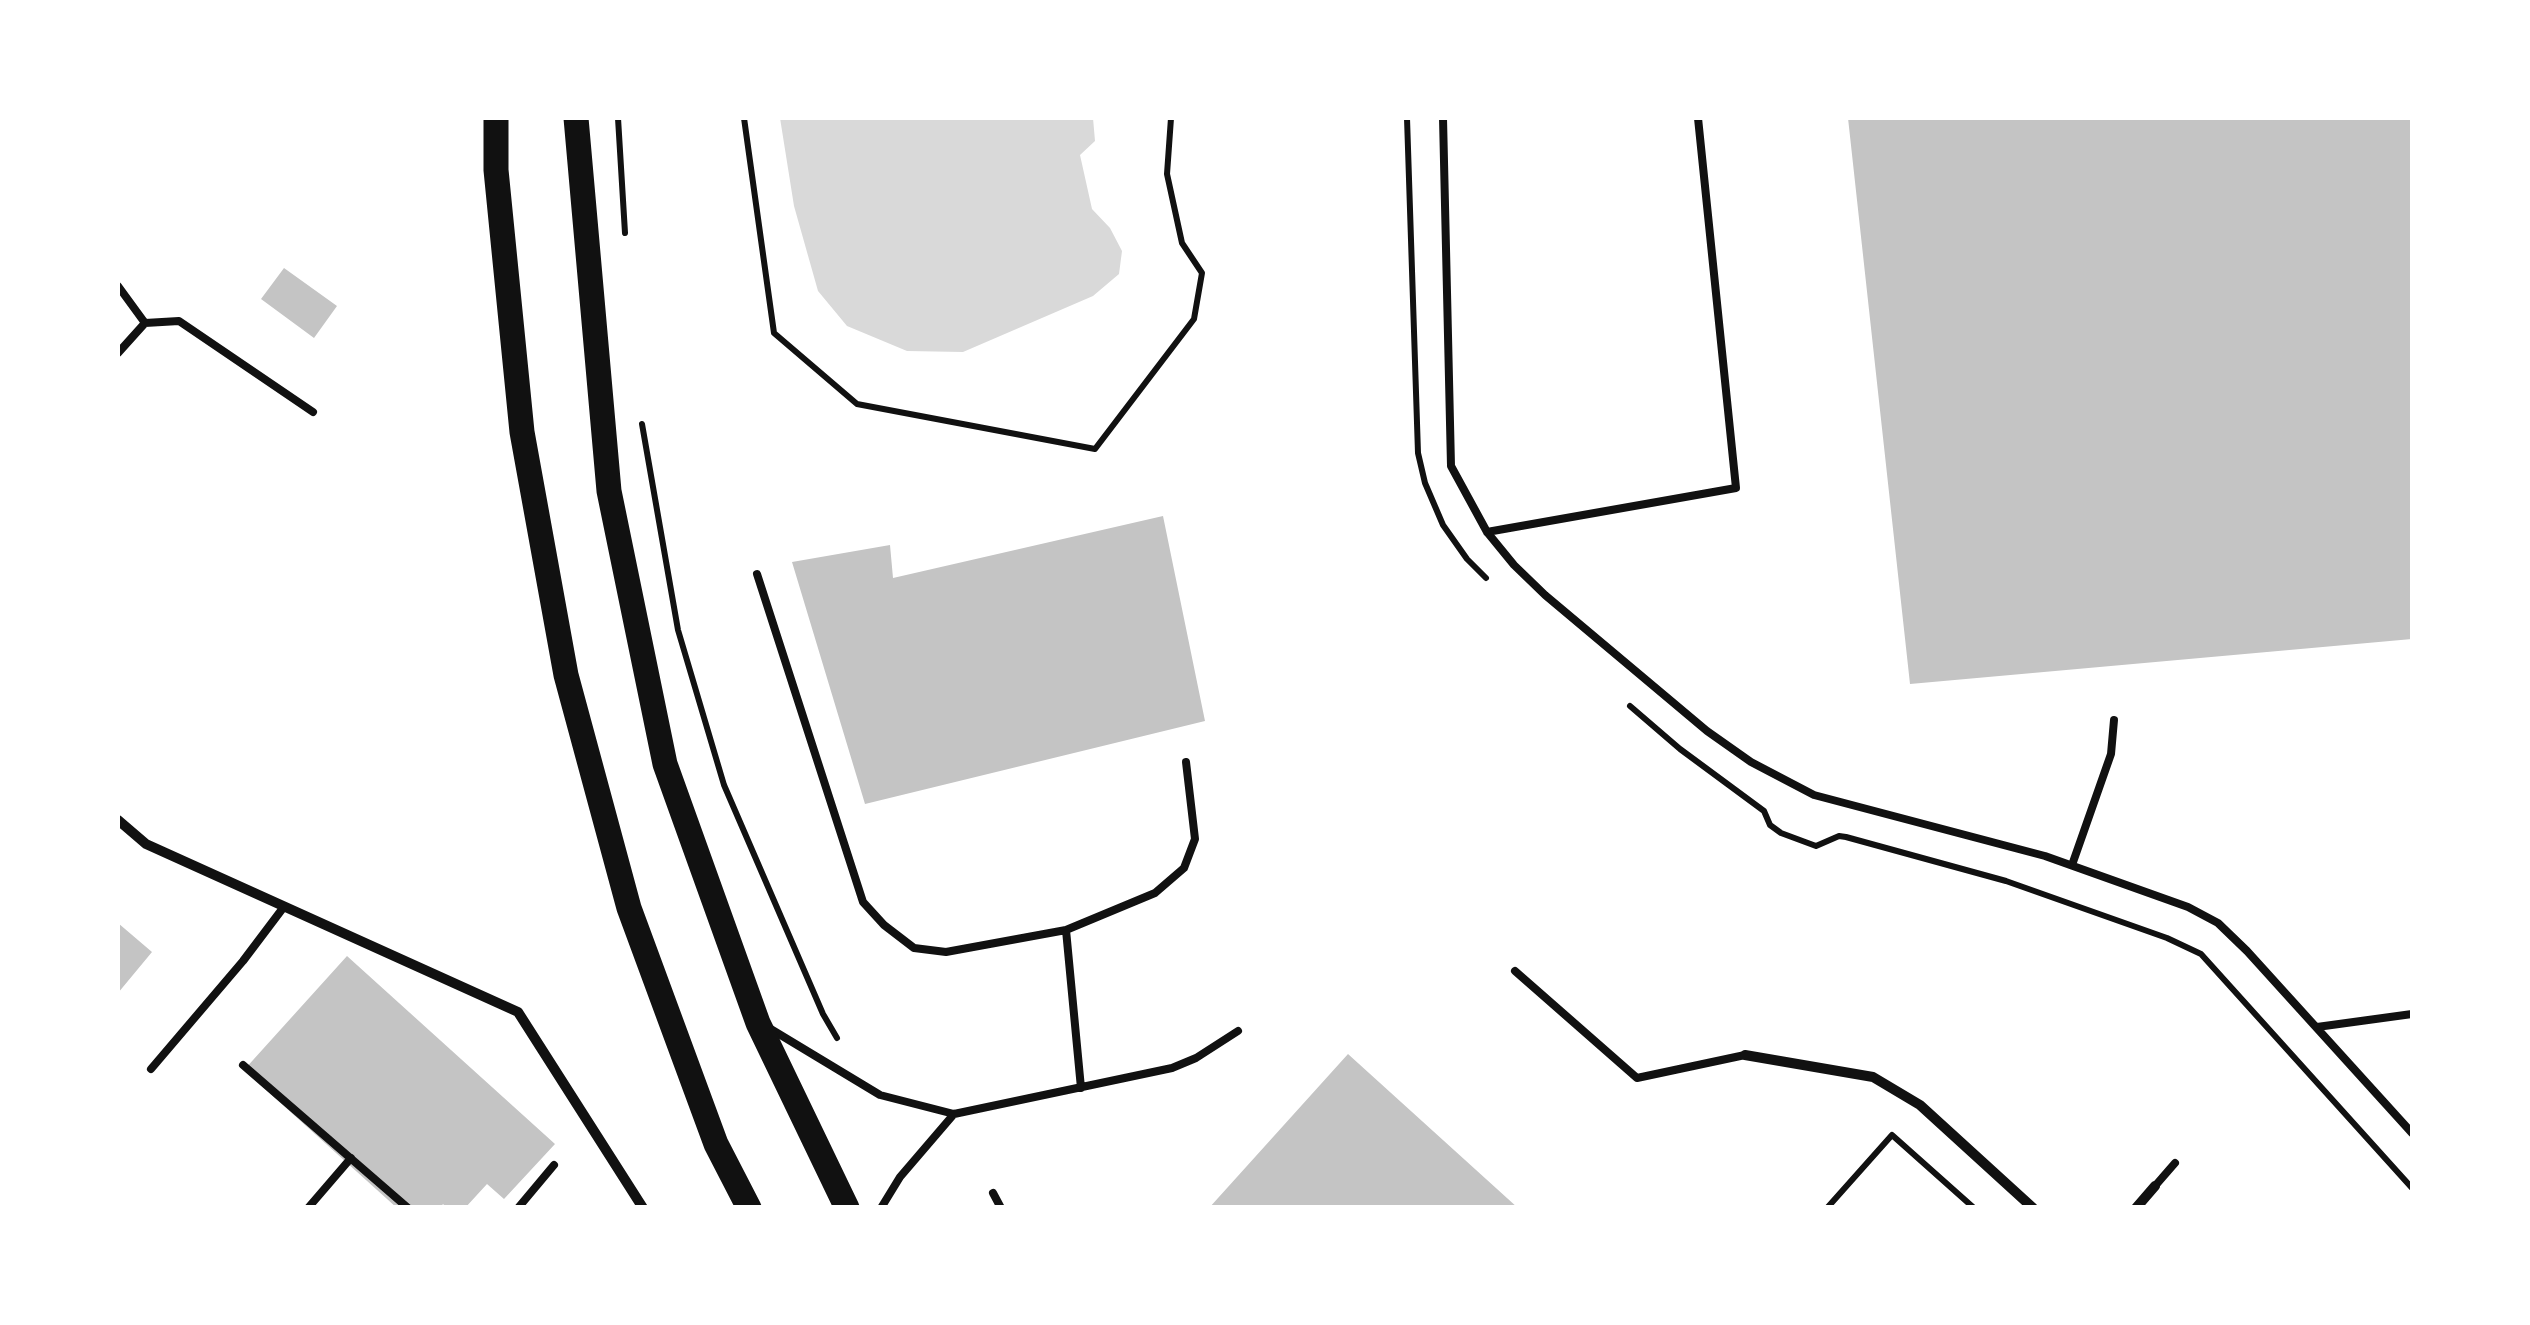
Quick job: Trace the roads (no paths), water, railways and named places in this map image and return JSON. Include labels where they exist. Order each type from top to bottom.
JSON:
[{"type":"main road","points":[[496,118],[496,170],[522,432],[566,674],[630,908],[716,1144],[749,1208]]},
{"type":"main road","points":[[576,118],[609,491],[665,764],[758,1022],[847,1208]]},
{"type":"street","points":[[118,820],[146,844],[518,1012],[643,1208]]},
{"type":"street","points":[[1745,1055],[1873,1077],[1920,1105],[2032,1208]]},
{"type":"street","points":[[2136,1208],[2155,1186]]},
{"type":"lane","points":[[1443,118],[1451,466],[1486,532],[1545,596],[1707,731],[1752,762],[1814,795],[2072,865],[2188,907],[2218,924],[2412,1133]]},
{"type":"lane","points":[[1486,532],[1736,488],[1698,118]]},
{"type":"lane","points":[[118,286],[146,324]]},
{"type":"lane","points":[[118,353],[146,324],[179,321],[313,412]]},
{"type":"lane","points":[[757,574],[863,902],[884,926],[914,948],[946,952],[1066,930],[1154,893],[1184,868],[1195,839],[1186,762]]},
{"type":"lane","points":[[2072,865],[2110,754],[2114,720]]},
{"type":"lane","points":[[151,1070],[283,908]]},
{"type":"lane","points":[[1066,930],[1081,1088]]},
{"type":"lane","points":[[1515,970],[1638,1078],[1745,1055]]},
{"type":"lane","points":[[2317,1027],[2412,1014]]},
{"type":"lane","points":[[758,1022],[880,1095],[954,1114],[1172,1068],[1196,1058],[1238,1031]]},
{"type":"lane","points":[[243,1066],[408,1208]]},
{"type":"lane","points":[[881,1208],[900,1177],[954,1114]]},
{"type":"lane","points":[[308,1208],[351,1158]]},
{"type":"lane","points":[[2155,1186],[2176,1163]]},
{"type":"lane","points":[[518,1208],[554,1166]]},
{"type":"lane","points":[[993,1193],[1002,1208]]}]
